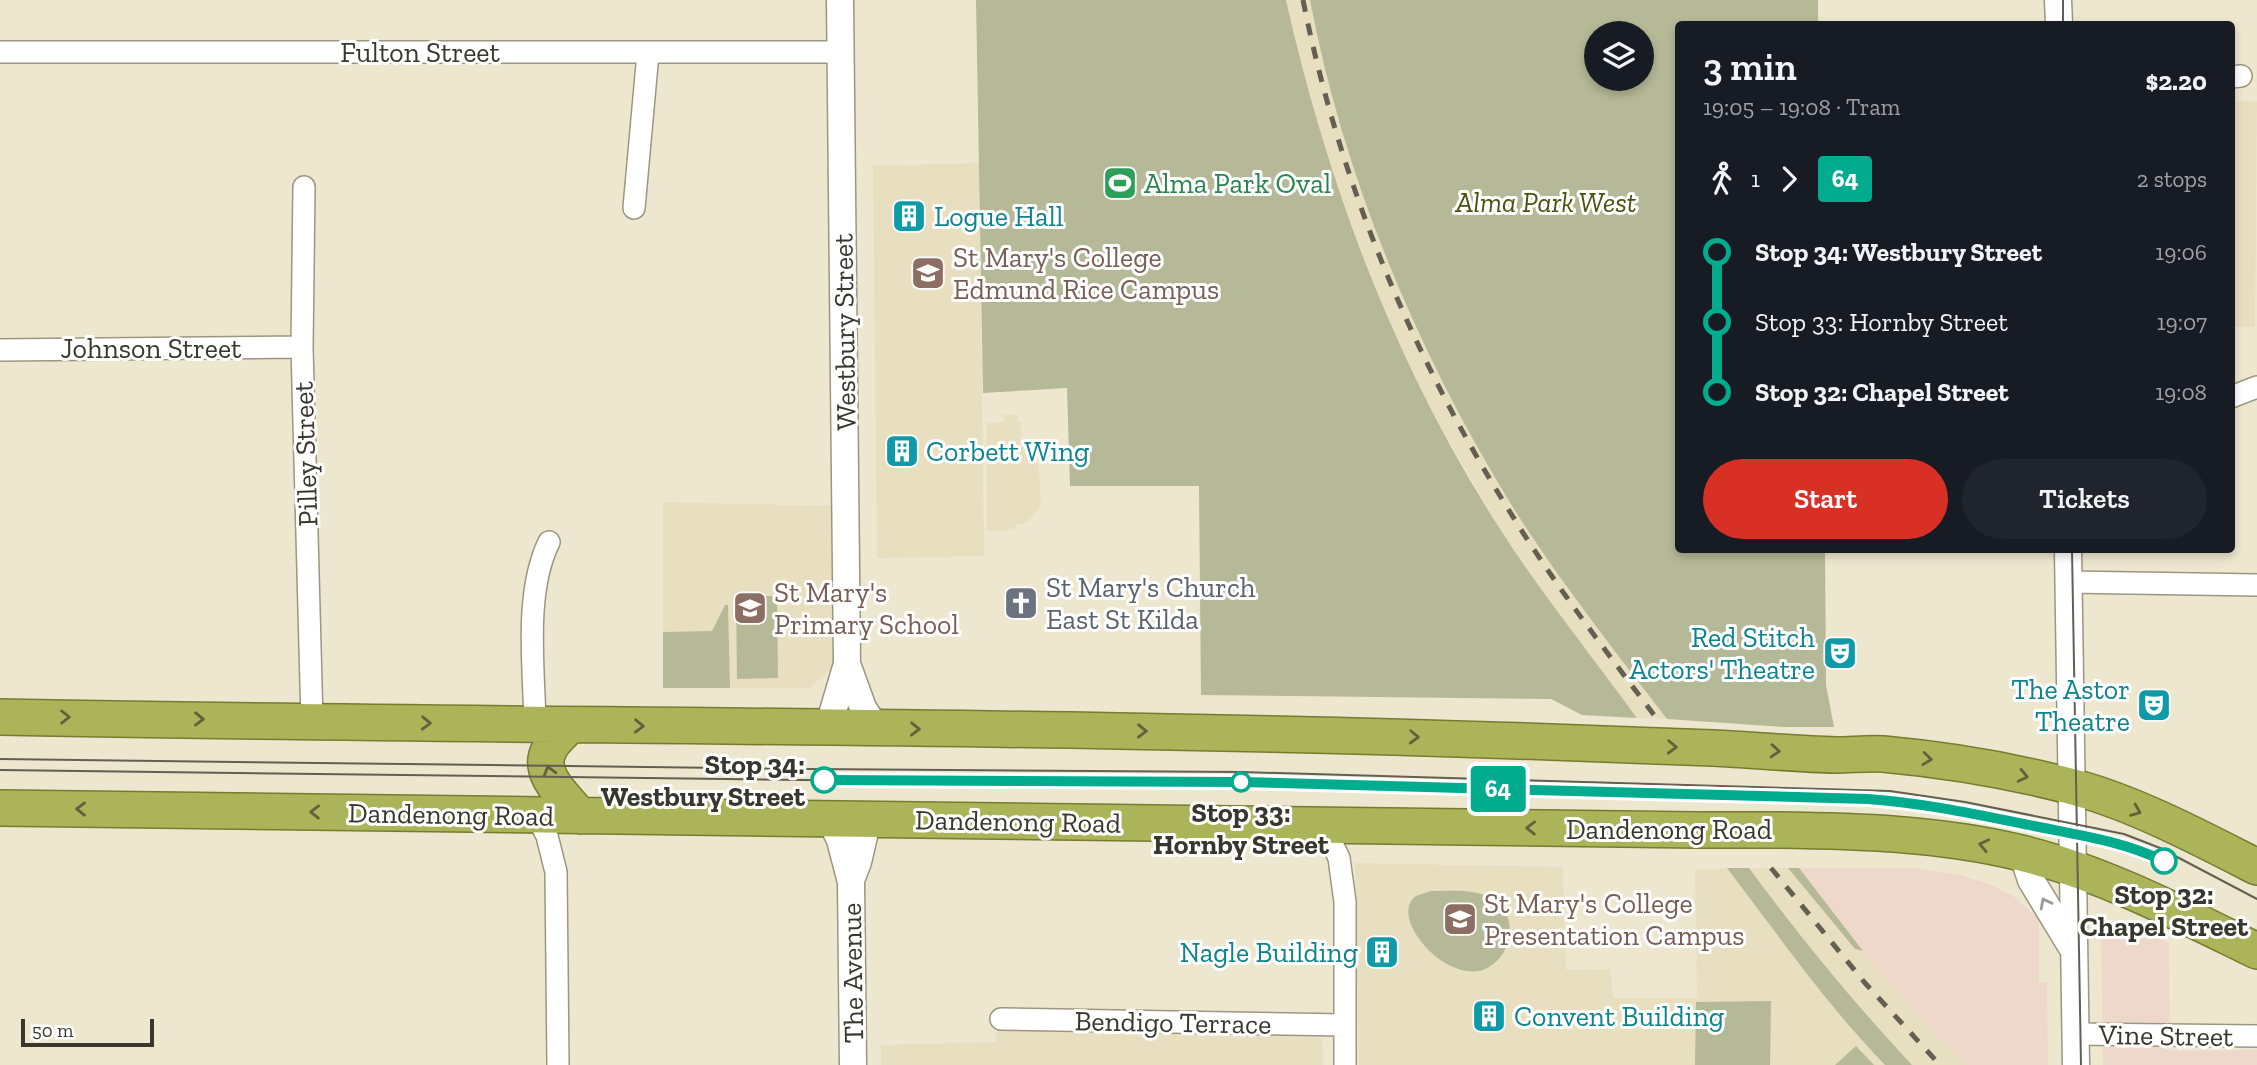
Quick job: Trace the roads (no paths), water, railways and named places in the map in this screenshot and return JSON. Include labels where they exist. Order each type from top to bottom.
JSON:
[{"type":"highway","points":[[0,717],[1346,735],[1916,757],[1974,765],[2072,787],[2172,825],[2257,867]]},
{"type":"highway","points":[[570,725],[551,745],[545,765],[552,782],[580,816]]},
{"type":"highway","name":"Dandenong Road","points":[[0,808],[1846,830],[1918,835],[2022,853],[2158,903],[2257,951]]},
{"type":"street","name":"Westbury Street","points":[[828,728],[848,664],[840,0]]},
{"type":"street","points":[[2058,0],[2059,21]]},
{"type":"street","name":"Fulton Street","points":[[0,52],[841,52]]},
{"type":"street","points":[[634,208],[648,53]]},
{"type":"street","name":"Pilley Street","points":[[304,187],[302,347],[312,722]]},
{"type":"street","name":"Johnson Street","points":[[0,350],[302,347]]},
{"type":"street","points":[[2235,395],[2257,387]]},
{"type":"street","points":[[535,724],[535,590],[541,559],[549,542]]},
{"type":"street","points":[[2068,553],[2076,1065]]},
{"type":"street","points":[[2068,582],[2257,584]]},
{"type":"street","name":"Westbury Street","points":[[848,664],[863,708],[876,728]]},
{"type":"street","points":[[536,815],[547,836],[556,872]]},
{"type":"street","points":[[558,1065],[556,872],[562,841],[580,816]]},
{"type":"street","name":"The Avenue","points":[[830,819],[840,841],[851,882],[853,1065]]},
{"type":"street","name":"The Avenue","points":[[851,882],[868,819]]},
{"type":"street","points":[[1323,825],[1339,858],[1345,902],[1345,1065]]},
{"type":"street","points":[[2022,853],[2031,880],[2074,948]]},
{"type":"street","name":"Bendigo Terrace","points":[[1000,1019],[1345,1025]]},
{"type":"street","name":"Vine Street","points":[[2075,1034],[2257,1036]]},
{"type":"tram line","points":[[2063,0],[2063,21]]},
{"type":"tram line","points":[[2072,553],[2081,1065]]},
{"type":"tram line","points":[[0,759],[1242,772],[1890,791],[1965,802],[2124,834],[2160,848],[2257,899]]},
{"type":"tram line","points":[[0,770],[1169,782]]},
{"type":"tram line","name":"64","points":[[824,780],[1241,782],[1868,799],[1927,805],[2073,832],[2124,844],[2164,861]]},
{"type":"railway","points":[[1303,0],[1318,68],[1358,200],[1383,265],[1441,392],[1474,453],[1544,565],[1657,719]]},
{"type":"railway","points":[[1771,868],[1865,983],[1940,1065]]},
{"type":"place","name":"Alma Park Oval","points":[[1120,183]]},
{"type":"place","name":"Logue Hall","points":[[909,216]]},
{"type":"place","name":"St Mary's College Edmund Rice Campus","points":[[928,273]]},
{"type":"place","name":"Corbett Wing","points":[[902,451]]},
{"type":"place","name":"St Mary's Church East St Kilda","points":[[1021,603]]},
{"type":"place","name":"St Mary's Primary School","points":[[750,608]]},
{"type":"place","name":"Red Stitch Actors' Theatre","points":[[1840,653]]},
{"type":"place","name":"The Astor Theatre","points":[[2154,705]]},
{"type":"place","name":"Stop 34: Westbury Street","points":[[824,780]]},
{"type":"place","name":"Stop 33: Hornby Street","points":[[1241,782]]},
{"type":"place","name":"Stop 32: Chapel Street","points":[[2164,861]]},
{"type":"place","name":"St Mary's College Presentation Campus","points":[[1460,919]]},
{"type":"place","name":"Nagle Building","points":[[1382,952]]},
{"type":"place","name":"Convent Building","points":[[1489,1016]]},
{"type":"park label","name":"Alma Park West","points":[[1546,202]]}]
